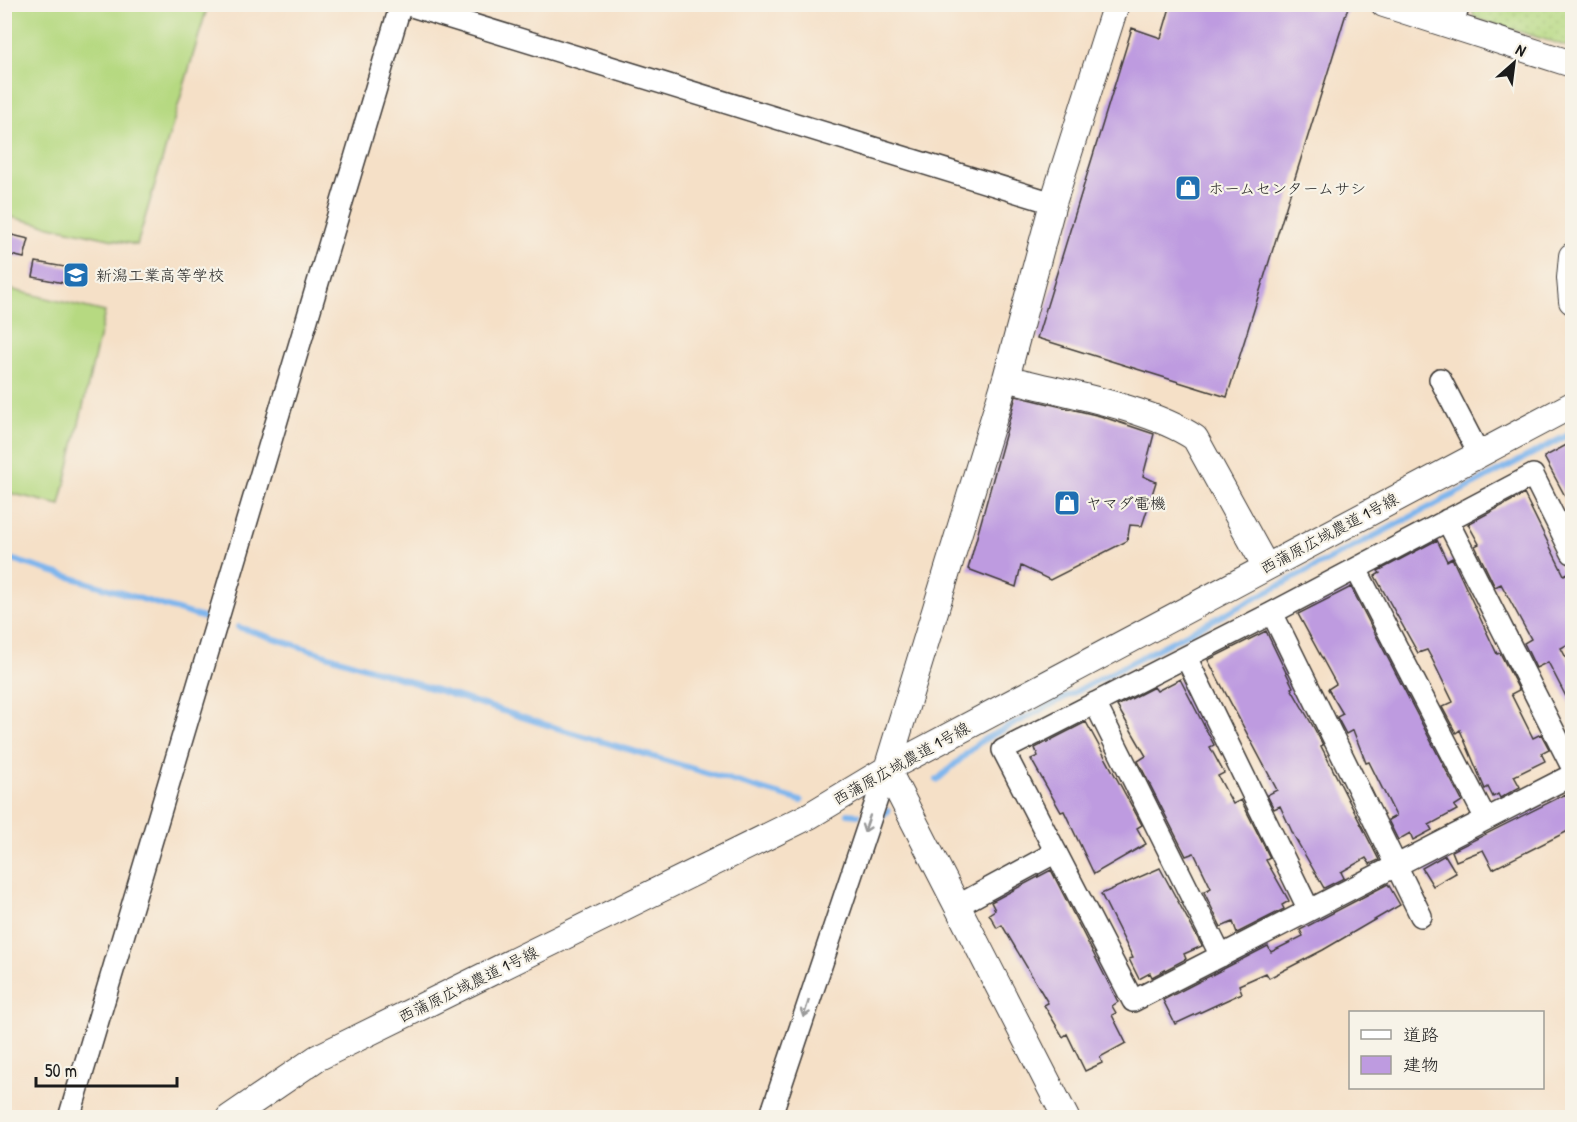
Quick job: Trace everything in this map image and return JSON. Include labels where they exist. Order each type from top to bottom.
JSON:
[{"type":"street","points":[[69,1118],[403,4],[1053,203]]},
{"type":"street","points":[[770,1118],[887,769],[1006,378],[1053,203],[1116,4]]},
{"type":"street","points":[[1384,4],[1456,15],[1572,64]]},
{"type":"street","points":[[1572,256],[1570,278],[1572,301]]},
{"type":"street","points":[[1006,378],[1152,416],[1176,425],[1195,438],[1266,567]]},
{"type":"street","points":[[1440,380],[1479,454]]},
{"type":"street","name":"西蒲原広域農道 1号線","points":[[229,1118],[317,1058],[809,816],[887,769],[1572,405]]},
{"type":"street","points":[[1571,546],[1533,475],[1272,613],[1003,750],[1133,1001],[1572,775]]},
{"type":"street","points":[[1447,520],[1572,767]]},
{"type":"street","points":[[1356,569],[1486,819]]},
{"type":"street","points":[[1272,613],[1421,916]]},
{"type":"street","points":[[1186,657],[1309,910]]},
{"type":"street","points":[[1095,703],[1221,956]]},
{"type":"street","points":[[887,769],[1066,1118]]},
{"type":"street","points":[[957,906],[1056,852]]},
{"type":"green space","points":[[5,4],[205,4],[207,8],[137,245],[5,216]]},
{"type":"green space","points":[[1472,4],[1572,5],[1572,48],[1475,18],[1471,9]]},
{"type":"green space","points":[[5,288],[105,312],[60,505],[5,492]]},
{"type":"building","name":"ホームセンタームサシ","points":[[1171,4],[1349,4],[1227,397],[1037,338],[1132,28],[1161,38]]},
{"type":"building","points":[[12,235],[29,239],[24,258],[7,254]]},
{"type":"building","points":[[36,262],[71,268],[69,284],[33,277]]},
{"type":"building","name":"ヤマダ電機","points":[[1016,396],[1100,416],[1154,434],[1143,476],[1156,482],[1142,526],[1130,525],[1127,541],[1050,580],[1021,566],[1016,587],[968,569]]},
{"type":"building","points":[[1572,442],[1572,509],[1544,457]]},
{"type":"building","points":[[1524,494],[1564,575],[1572,571],[1572,642],[1561,648],[1572,669],[1572,708],[1548,662],[1536,668],[1524,643],[1531,639],[1501,584],[1495,587],[1475,546],[1479,544],[1468,524]]},
{"type":"building","points":[[1437,540],[1447,561],[1452,558],[1497,654],[1500,653],[1519,690],[1511,694],[1533,738],[1541,734],[1549,749],[1541,753],[1545,761],[1514,776],[1520,787],[1500,798],[1498,794],[1493,797],[1488,787],[1485,789],[1460,730],[1456,733],[1442,707],[1453,702],[1427,650],[1418,653],[1375,576],[1380,573],[1378,571]]},
{"type":"building","points":[[1351,587],[1462,801],[1454,806],[1457,810],[1429,825],[1432,830],[1413,840],[1410,833],[1398,840],[1388,820],[1396,816],[1369,762],[1366,763],[1353,730],[1346,734],[1337,717],[1343,714],[1328,689],[1336,684],[1298,614]]},
{"type":"building","points":[[1266,631],[1293,687],[1291,688],[1323,745],[1321,746],[1379,860],[1370,864],[1366,858],[1341,872],[1344,878],[1324,888],[1294,836],[1280,806],[1274,809],[1267,795],[1277,790],[1208,660]]},
{"type":"building","points":[[1180,679],[1214,745],[1210,747],[1224,773],[1218,776],[1233,804],[1241,800],[1270,858],[1266,860],[1289,901],[1282,905],[1284,909],[1237,933],[1233,922],[1221,927],[1204,892],[1211,888],[1194,853],[1186,856],[1138,761],[1146,756],[1117,706],[1154,687],[1157,691]]},
{"type":"building","points":[[1086,722],[1142,825],[1137,828],[1146,844],[1094,874],[1064,811],[1061,812],[1031,759],[1038,756],[1035,748]]},
{"type":"building","points":[[1566,794],[1572,806],[1572,829],[1493,869],[1483,850],[1456,861],[1452,851]]},
{"type":"building","points":[[1445,855],[1456,873],[1433,886],[1422,868]]},
{"type":"building","points":[[1160,868],[1202,946],[1184,954],[1186,959],[1152,977],[1150,973],[1139,979],[1129,959],[1133,958],[1101,894]]},
{"type":"building","points":[[1051,870],[1118,1002],[1112,1006],[1116,1013],[1112,1015],[1126,1043],[1100,1057],[1102,1063],[1085,1071],[1067,1034],[1063,1037],[1044,1005],[1048,1003],[1002,925],[997,928],[989,914],[995,910],[991,902]]},
{"type":"building","points":[[1388,884],[1400,905],[1323,950],[1269,978],[1266,973],[1239,985],[1242,993],[1175,1024],[1163,1000],[1268,946],[1271,952],[1303,936],[1300,930]]},
{"type":"waterway","points":[[937,780],[981,741],[1572,433]]},
{"type":"waterway","points":[[4,557],[204,618]]},
{"type":"waterway","points":[[238,627],[550,726],[801,801]]},
{"type":"waterway","points":[[878,818],[888,811]]},
{"type":"waterway","points":[[848,814],[858,815]]},
{"type":"place","name":"ホームセンタームサシ","points":[[1188,188]]},
{"type":"place","name":"新潟工業高等学校","points":[[76,275]]},
{"type":"place","name":"ヤマダ電機","points":[[1067,503]]}]
